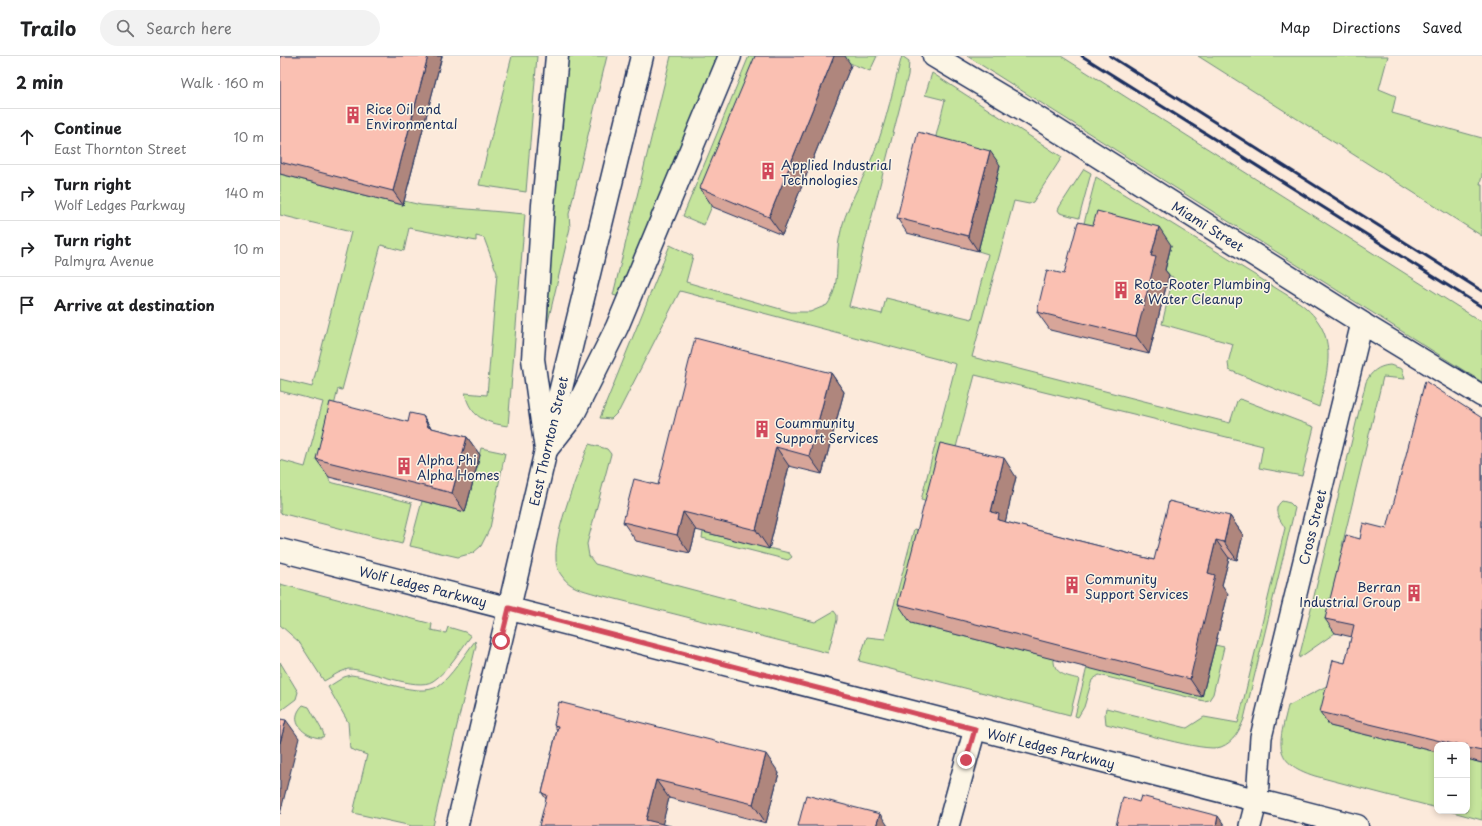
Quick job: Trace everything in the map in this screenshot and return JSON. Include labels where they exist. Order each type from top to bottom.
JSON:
[{"type":"main road","points":[[546,450],[532,359],[543,205],[557,56]]},
{"type":"main road","name":"East Thornton Street","points":[[509,608],[610,182],[642,56]]},
{"type":"main road","points":[[546,450],[572,417],[617,327],[730,56]]},
{"type":"main road","name":"Miami Street","points":[[934,56],[1028,112],[1362,323]]},
{"type":"main road","name":"Wolf Ledges Parkway","points":[[280,550],[975,729],[1257,799],[1356,826]]},
{"type":"street","name":"Miami Street","points":[[1362,323],[1482,396]]},
{"type":"street","name":"Cross Street","points":[[1250,826],[1257,799],[1261,737],[1362,323]]},
{"type":"street","name":"East Thornton Street","points":[[457,826],[509,608]]},
{"type":"street","points":[[948,826],[975,729]]},
{"type":"green space","points":[[512,56],[537,56],[526,192],[479,185]]},
{"type":"green space","points":[[566,56],[607,56],[569,214],[570,228],[547,326],[544,325]]},
{"type":"green space","points":[[671,56],[718,56],[619,297],[613,295]]},
{"type":"green space","points":[[749,56],[775,56],[704,225],[683,216]]},
{"type":"green space","points":[[832,56],[877,56],[870,71]]},
{"type":"green space","points":[[902,56],[909,61],[908,75],[849,306],[882,314],[886,298],[972,319],[988,254],[978,251],[933,148],[945,100],[925,95],[932,73],[1062,157],[1033,202],[1029,204],[1014,201],[972,357],[1230,423],[1237,401],[1239,399],[1243,400],[1314,427],[1302,476],[1259,468],[1263,446],[975,375],[954,455],[937,504],[921,500],[956,364],[680,291],[619,411],[611,419],[600,418],[670,245],[693,256],[686,282],[791,312],[810,312],[827,305],[836,282],[839,240],[845,217],[879,139]]},
{"type":"green space","points":[[967,56],[1061,56],[1482,322],[1482,382]]},
{"type":"green space","points":[[1198,56],[1388,56],[1379,89],[1396,96],[1392,113],[1482,138],[1482,176],[1480,184],[1482,184],[1482,236]]},
{"type":"green space","points":[[1084,169],[1091,173],[1079,218],[1060,213],[1058,210],[1060,206]]},
{"type":"green space","points":[[280,174],[403,205],[404,201],[421,205],[525,214],[508,426],[486,421],[480,417],[471,408],[465,393],[487,395],[497,273],[484,238],[476,236],[476,241],[409,228],[404,251],[381,245],[342,390],[338,389],[329,427],[329,479],[330,482],[412,503],[402,544],[280,513],[280,460],[305,467],[323,402],[280,391],[280,379],[312,387],[351,232],[280,215]]},
{"type":"green space","points":[[1096,177],[1300,303],[1312,314],[1321,326],[1326,338],[1328,350],[1326,377],[1319,407],[1229,370],[1228,363],[1233,344],[1162,324],[1173,277],[1164,274],[1171,245],[1076,254]]},
{"type":"green space","points":[[1390,365],[1402,369],[1405,379],[1383,377],[1342,546],[1356,550],[1335,633],[1299,658],[1366,382],[1375,370]]},
{"type":"green space","points":[[589,444],[607,449],[611,454],[587,544],[589,556],[595,564],[815,622],[834,611],[837,615],[837,620],[828,653],[596,594],[577,588],[565,580],[559,572],[556,561],[556,547],[568,501]]},
{"type":"green space","points":[[481,448],[505,453],[490,528],[481,546],[473,553],[458,557],[410,546],[422,501],[465,512]]},
{"type":"green space","points":[[1282,501],[1290,503],[1295,508],[1244,719],[1236,736],[1226,745],[1221,747],[1199,747],[1165,740],[1106,724],[1106,708],[1187,728],[1204,717],[1238,723],[1285,528],[1277,511],[1279,504]]},
{"type":"green space","points":[[914,529],[918,530],[911,623],[1054,659],[1054,664],[1058,671],[1062,674],[1079,679],[1070,715],[859,661],[867,637],[885,639]]},
{"type":"green space","points":[[703,532],[789,553],[792,557],[788,560],[702,538]]},
{"type":"green space","points":[[280,584],[432,624],[431,630],[446,633],[448,627],[465,632],[471,636],[454,660],[443,672],[433,681],[425,684],[404,682],[368,672],[348,669],[324,681],[299,642],[280,625]]},
{"type":"green space","points":[[475,641],[476,646],[433,826],[412,826],[353,813],[367,755],[350,749],[348,722],[328,687],[344,677],[351,675],[408,689],[430,689],[438,686],[448,677]]},
{"type":"green space","points":[[1215,645],[1224,647],[1213,694],[1209,700],[1204,701],[1099,675],[1092,680],[1084,707],[1078,717],[1075,716],[1087,667]]},
{"type":"green space","points":[[280,662],[298,692],[296,699],[280,711]]},
{"type":"green space","points":[[1342,678],[1330,726],[1434,751],[1434,807],[1315,776],[1291,764],[1285,757],[1282,750],[1281,741],[1288,706]]},
{"type":"green space","points":[[303,705],[309,707],[323,732],[324,736],[321,738],[309,735],[297,722],[298,711]]},
{"type":"green space","points":[[1470,760],[1482,763],[1482,820],[1460,814],[1470,814]]},
{"type":"building","name":"Rice Oil and Environmental","points":[[280,56],[428,56],[393,191],[280,162]]},
{"type":"building","name":"Applied Industrial Technologies","points":[[755,56],[834,56],[769,217],[700,188]]},
{"type":"building","points":[[918,132],[990,151],[968,236],[897,218]]},
{"type":"building","name":"Roto-Rooter Plumbing & Water Cleanup","points":[[1097,211],[1159,227],[1151,256],[1156,257],[1136,336],[1037,312],[1047,270],[1064,274],[1078,222],[1093,225]]},
{"type":"building","name":"Coummunity Support Services","points":[[695,338],[831,373],[809,456],[776,447],[756,530],[683,512],[677,535],[623,522],[634,479],[658,485]]},
{"type":"building","name":"Berran Industrial Group","points":[[1425,381],[1482,418],[1482,751],[1470,749],[1470,742],[1445,742],[1320,712],[1333,660],[1345,663],[1354,625],[1325,619],[1346,535],[1360,539],[1363,523],[1387,529]]},
{"type":"building","name":"Alpha Phi Alpha Homes","points":[[330,402],[408,422],[410,413],[423,416],[428,427],[467,437],[452,493],[316,459]]},
{"type":"building","name":"Community Support Services","points":[[940,443],[1004,458],[991,512],[999,514],[998,520],[1154,560],[1169,501],[1230,516],[1224,542],[1216,540],[1208,573],[1215,575],[1190,679],[898,604]]},
{"type":"building","points":[[559,702],[766,754],[753,804],[656,780],[646,820],[671,826],[539,826],[547,795],[542,793],[558,726],[554,725]]},
{"type":"building","points":[[280,719],[286,720],[280,743]]},
{"type":"building","points":[[806,795],[880,814],[876,826],[798,826]]},
{"type":"building","points":[[1141,796],[1218,816],[1216,826],[1116,826],[1123,797],[1139,802]]},
{"type":"railway","points":[[1082,56],[1482,307]]},
{"type":"railway","points":[[1110,56],[1482,291]]},
{"type":"place","name":"Rice Oil and Environmental","points":[[353,115]]},
{"type":"place","name":"Applied Industrial Technologies","points":[[768,171]]},
{"type":"place","name":"Roto-Rooter Plumbing & Water Cleanup","points":[[1121,290]]},
{"type":"place","name":"Coummunity Support Services","points":[[762,429]]},
{"type":"place","name":"Alpha Phi Alpha Homes","points":[[404,466]]},
{"type":"place","name":"Community Support Services","points":[[1072,585]]},
{"type":"place","name":"Berran Industrial Group","points":[[1414,593]]},
{"type":"route","points":[[501,641],[509,608],[975,729],[966,760]]}]
